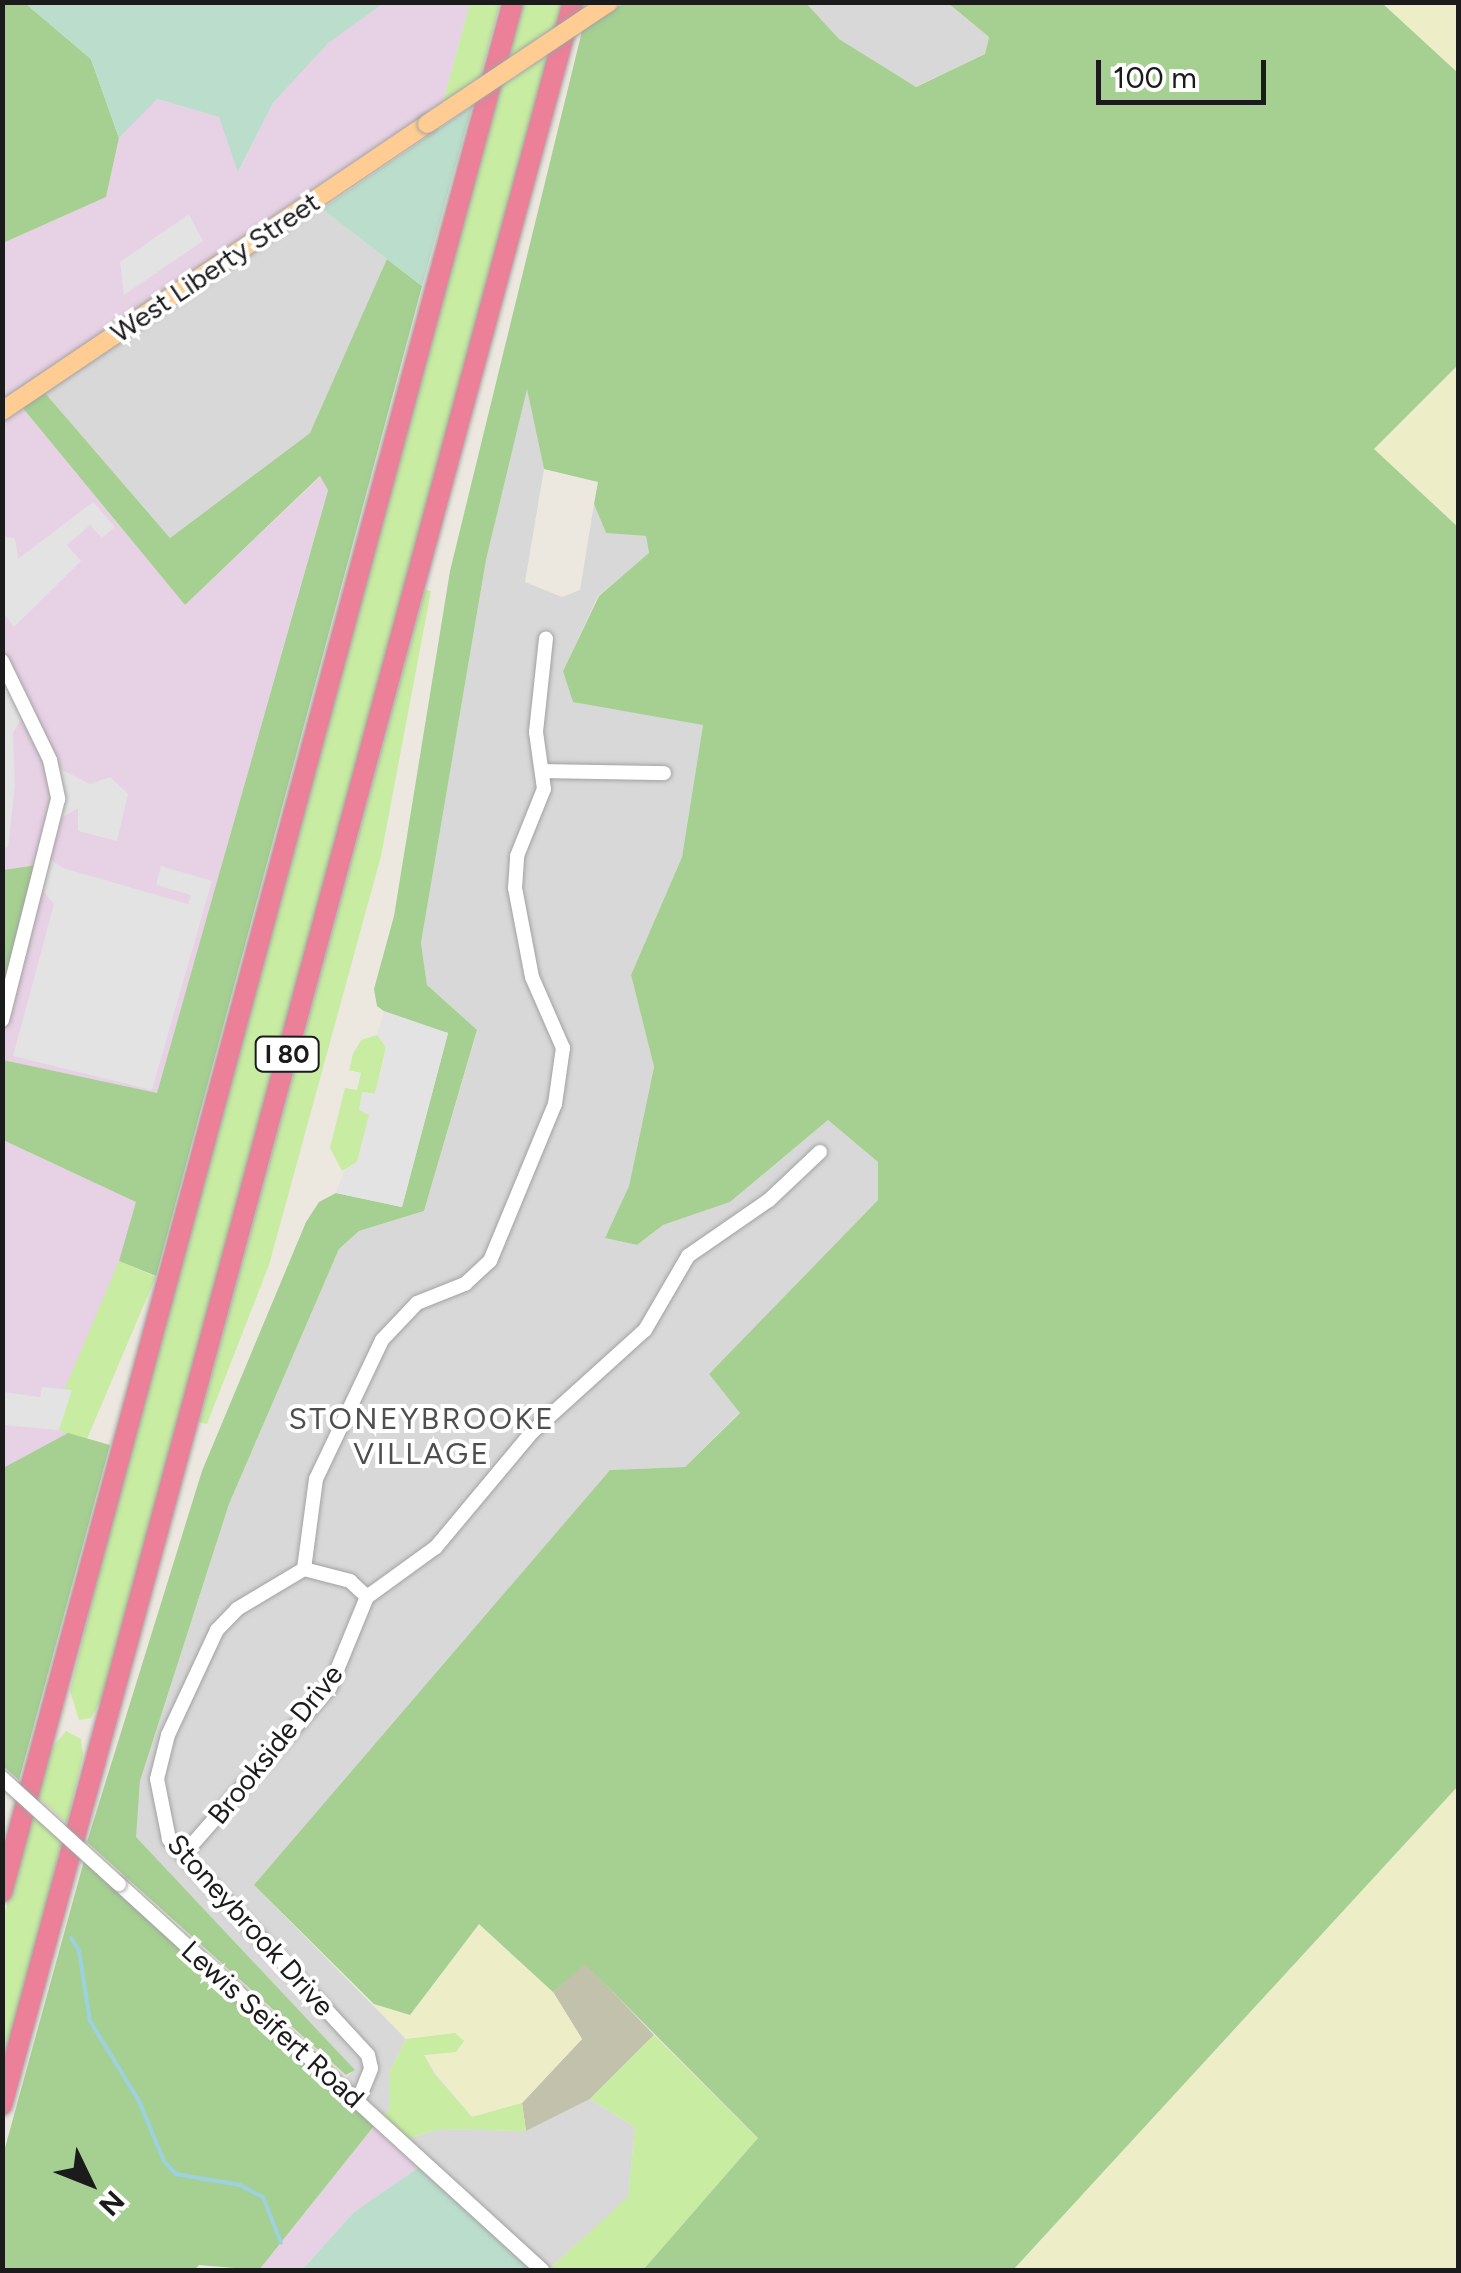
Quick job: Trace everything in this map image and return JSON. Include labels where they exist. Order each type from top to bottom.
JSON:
[{"type":"highway","name":"I 80","points":[[2,1892],[513,2]]},
{"type":"highway","name":"I 80","points":[[2,2105],[574,2]]},
{"type":"main road","name":"West Liberty Street","points":[[2,411],[609,2]]},
{"type":"street","points":[[546,639],[536,732],[546,772],[518,856],[514,888],[532,977],[562,1048],[555,1104],[490,1260],[464,1284],[401,1316],[382,1340],[316,1480],[304,1569],[350,1582],[367,1597],[436,1547],[532,1432],[653,1320],[688,1256],[769,1200],[820,1152]]},
{"type":"street","points":[[2,661],[50,760],[58,792],[2,1020]]},
{"type":"street","points":[[546,772],[664,772]]},
{"type":"street","name":"Stoneybrook Drive","points":[[304,1569],[230,1614],[189,1686],[157,1779],[161,1822],[183,1855],[368,2055],[371,2068],[358,2101]]},
{"type":"street","name":"Brookside Drive","points":[[183,1855],[330,1687],[367,1597]]},
{"type":"street","name":"Lewis Seifert Road","points":[[2,1778],[542,2270]]},
{"type":"shaded area","points":[[25,3],[384,3],[328,43],[273,103],[238,172],[219,117],[157,99],[119,138],[91,59]]},
{"type":"shaded area","points":[[384,3],[470,3],[443,102],[221,251],[217,265],[17,401],[185,605],[321,476],[328,489],[157,1094],[3,1060],[3,1019],[43,864],[3,870],[3,243],[106,197],[119,138],[156,99],[220,117],[239,171],[273,103],[328,42]]},
{"type":"shaded area","points":[[806,3],[948,3],[989,37],[985,54],[915,87],[839,39]]},
{"type":"shaded area","points":[[1382,3],[1458,3],[1458,73]]},
{"type":"shaded area","points":[[472,106],[422,286],[322,209]]},
{"type":"shaded area","points":[[322,209],[387,259],[340,376],[310,433],[170,538],[39,386],[217,265]]},
{"type":"shaded area","points":[[189,214],[203,241],[124,295],[120,262]]},
{"type":"shaded area","points":[[1458,365],[1458,527],[1373,449]]},
{"type":"shaded area","name":"STONEYBROOKE VILLAGE","points":[[527,387],[544,469],[525,582],[562,597],[580,590],[594,504],[606,533],[646,536],[649,554],[598,596],[563,671],[703,725],[682,857],[631,975],[654,1067],[629,1186],[605,1238],[637,1245],[663,1225],[730,1202],[828,1120],[878,1162],[878,1200],[709,1374],[740,1412],[685,1467],[610,1470],[255,1886],[406,2039],[390,2071],[390,2109],[379,2120],[340,2085],[354,2069],[135,1837],[140,1781],[229,1504],[339,1249],[359,1231],[424,1211],[477,1031],[427,985],[421,943],[486,560]]},
{"type":"shaded area","points":[[93,502],[115,527],[102,538],[90,525],[67,545],[81,561],[14,627],[3,612],[3,537],[15,538],[18,559]]},
{"type":"shaded area","points":[[3,662],[26,710],[13,733],[15,786],[8,847],[3,848]]},
{"type":"shaded area","points":[[52,765],[90,784],[110,777],[128,794],[117,841],[78,831],[78,808],[54,823]]},
{"type":"shaded area","points":[[46,856],[63,868],[188,904],[191,895],[156,885],[161,866],[212,881],[152,1090],[13,1056],[54,904],[38,885]]},
{"type":"shaded area","points":[[384,1011],[448,1033],[402,1207],[336,1193],[344,1171],[357,1162],[369,1115],[359,1110],[362,1092],[375,1094],[383,1064],[386,1047],[377,1035]]},
{"type":"shaded area","points":[[3,1140],[137,1202],[68,1433],[3,1468]]},
{"type":"shaded area","points":[[42,1387],[72,1390],[59,1430],[3,1425],[3,1392],[40,1397]]},
{"type":"shaded area","points":[[1458,1786],[1458,2270],[1013,2270]]},
{"type":"shaded area","points":[[479,1924],[553,1992],[582,2039],[522,2103],[472,2117],[423,2055],[456,2052],[455,2033],[406,2039],[374,2004],[410,2015]]},
{"type":"shaded area","points":[[585,1963],[654,2035],[590,2099],[526,2131],[522,2103],[582,2039],[553,1992]]},
{"type":"shaded area","points":[[590,2099],[635,2127],[628,2198],[548,2270],[400,2141],[439,2129],[526,2131]]},
{"type":"shaded area","points":[[379,2120],[425,2163],[354,2212],[302,2270],[259,2270]]},
{"type":"shaded area","points":[[425,2163],[542,2270],[302,2270],[354,2212]]},
{"type":"green space","points":[[3,3],[25,3],[91,59],[119,138],[106,197],[3,243]]},
{"type":"green space","points":[[470,3],[500,3],[480,77],[443,102]]},
{"type":"green space","points":[[522,3],[563,3],[555,27],[507,59]]},
{"type":"green space","points":[[624,3],[806,3],[839,39],[916,87],[985,54],[989,37],[948,3],[1382,3],[1458,73],[1458,365],[1374,449],[1458,527],[1458,1786],[1013,2270],[643,2270],[758,2138],[585,1964],[553,1992],[479,1924],[410,2015],[374,2004],[254,1885],[610,1470],[685,1467],[740,1413],[709,1374],[878,1200],[878,1162],[828,1120],[730,1202],[663,1225],[637,1245],[605,1238],[629,1186],[654,1067],[631,975],[682,857],[703,725],[573,702],[563,671],[599,596],[649,553],[646,536],[606,533],[594,504],[598,482],[544,469],[527,389],[486,560],[421,943],[427,985],[477,1030],[424,1211],[359,1231],[339,1249],[229,1504],[140,1781],[136,1837],[355,2070],[346,2075],[87,1842],[202,1471],[306,1222],[319,1202],[336,1193],[402,1207],[448,1033],[393,1018],[377,1006],[374,989],[394,916],[450,571],[582,31]]},
{"type":"green space","points":[[549,54],[107,1689],[91,1718],[79,1720],[70,1691],[121,1482],[496,90]]},
{"type":"green space","points":[[387,259],[422,286],[156,1276],[119,1261],[136,1202],[3,1140],[3,1060],[157,1093],[328,490],[320,476],[185,605],[17,401],[39,386],[170,538],[310,433]]},
{"type":"green space","points":[[425,590],[431,591],[381,856],[269,1265],[207,1424],[199,1422]]},
{"type":"green space","points":[[44,864],[3,1020],[3,870]]},
{"type":"green space","points":[[377,1035],[386,1047],[375,1094],[363,1092],[370,1114],[357,1162],[342,1171],[330,1148],[345,1088],[357,1090],[361,1073],[349,1070],[353,1054],[361,1040]]},
{"type":"green space","points":[[119,1261],[156,1277],[86,1441],[49,1426]]},
{"type":"green space","points":[[68,1433],[110,1445],[19,1780],[3,1766],[3,1468]]},
{"type":"green space","points":[[66,1731],[81,1739],[83,1755],[67,1823],[37,1796],[51,1749]]},
{"type":"green space","points":[[31,1812],[62,1840],[3,2079],[3,1919]]},
{"type":"green space","points":[[84,1861],[374,2126],[259,2270],[199,2265],[194,2270],[3,2270],[3,2155]]},
{"type":"green space","points":[[455,2033],[464,2041],[456,2052],[424,2055],[435,2074],[472,2117],[522,2103],[526,2131],[439,2129],[400,2141],[379,2120],[390,2109],[390,2071],[406,2039]]},
{"type":"green space","points":[[654,2035],[758,2138],[643,2270],[548,2270],[628,2197],[635,2127],[590,2099]]},
{"type":"waterway","points":[[71,1938],[79,1951],[90,2021],[139,2101],[164,2161],[176,2174],[240,2185],[263,2197],[281,2243]]},
{"type":"district","name":"STONEYBROOKE VILLAGE","points":[[422,1436]]}]
